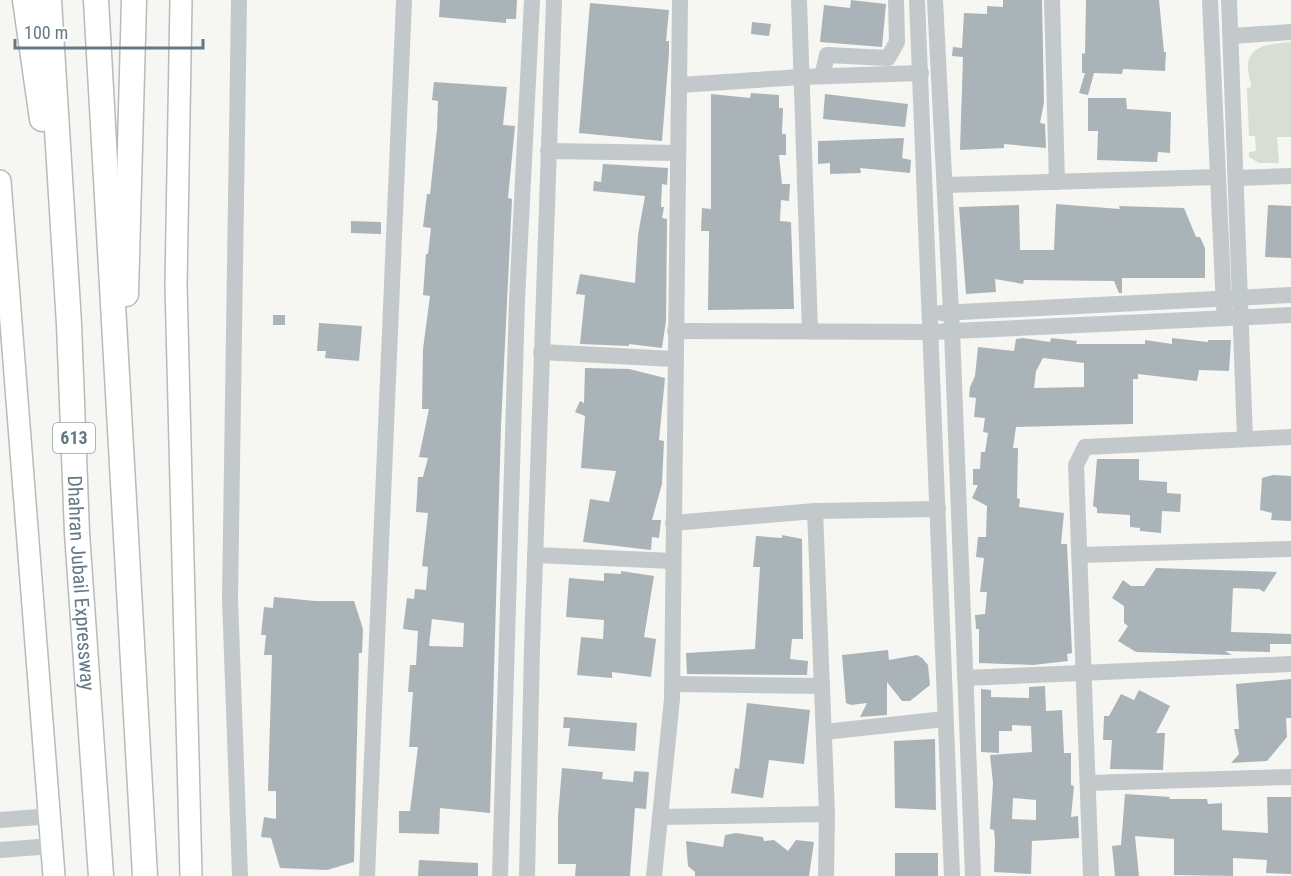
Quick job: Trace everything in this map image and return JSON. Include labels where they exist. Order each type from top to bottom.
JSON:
[{"type":"highway","points":[[25,0],[69,324]]},
{"type":"highway","name":"Dhahran Jubail Expressway","points":[[49,0],[69,324],[77,533],[101,876]]},
{"type":"highway","name":"613","points":[[96,0],[145,876]]},
{"type":"highway","points":[[120,455],[134,0]]},
{"type":"highway","points":[[95,876],[97,809]]},
{"type":"main road","points":[[181,0],[176,285],[191,876]]},
{"type":"main road","points":[[0,181],[3,248],[51,816],[54,876]]},
{"type":"street","points":[[239,0],[230,599],[240,876]]},
{"type":"street","points":[[367,876],[404,0]]},
{"type":"street","points":[[500,876],[517,312],[532,0]]},
{"type":"street","points":[[527,876],[541,352],[554,0]]},
{"type":"street","points":[[654,876],[673,684],[674,358],[680,0]]},
{"type":"street","points":[[799,0],[810,331]]},
{"type":"street","points":[[822,76],[827,56],[888,58],[897,42],[896,0]]},
{"type":"street","points":[[917,0],[952,876]]},
{"type":"street","points":[[935,0],[952,312],[973,876]]},
{"type":"street","points":[[1052,0],[1057,182]]},
{"type":"street","points":[[1210,0],[1224,318]]},
{"type":"street","points":[[1229,0],[1242,298],[1245,439]]},
{"type":"street","points":[[1231,36],[1291,32]]},
{"type":"street","points":[[679,85],[801,77],[921,73]]},
{"type":"street","points":[[548,151],[678,153]]},
{"type":"street","points":[[1236,178],[1291,176]]},
{"type":"street","points":[[946,186],[1218,177]]},
{"type":"street","points":[[931,313],[1291,296]]},
{"type":"street","points":[[675,331],[932,332],[1291,315]]},
{"type":"street","points":[[541,352],[674,358]]},
{"type":"street","points":[[1091,876],[1076,465],[1085,447],[1291,437]]},
{"type":"street","points":[[674,523],[815,511],[938,509]]},
{"type":"street","points":[[815,511],[827,814],[826,876]]},
{"type":"street","points":[[1079,555],[1291,549]]},
{"type":"street","points":[[535,555],[673,561]]},
{"type":"street","points":[[965,678],[1291,664]]},
{"type":"street","points":[[673,684],[822,686]]},
{"type":"street","points":[[824,732],[945,719]]},
{"type":"street","points":[[1088,783],[1291,777]]},
{"type":"street","points":[[660,817],[827,814]]},
{"type":"street","points":[[0,820],[51,816]]},
{"type":"street","points":[[0,850],[52,846]]},
{"type":"shaded area","points":[[1291,42],[1291,137],[1277,137],[1279,163],[1259,163],[1249,157],[1249,152],[1256,151],[1255,136],[1249,136],[1247,88],[1251,87],[1248,71],[1249,60],[1256,50],[1262,47]]},
{"type":"building","points":[[440,0],[517,0],[516,19],[506,19],[506,23],[439,17]]},
{"type":"building","points":[[851,0],[886,4],[882,47],[820,42],[824,5],[850,8]]},
{"type":"building","points":[[1003,0],[1042,0],[1044,102],[1040,123],[1045,124],[1046,148],[1004,144],[1004,148],[960,150],[963,57],[952,56],[953,47],[962,48],[964,13],[987,14],[987,6],[1003,7]]},
{"type":"building","points":[[1086,0],[1159,0],[1164,52],[1166,52],[1165,71],[1123,69],[1122,74],[1094,73],[1088,95],[1079,93],[1085,73],[1082,73],[1082,53],[1085,54]]},
{"type":"building","points":[[590,3],[669,10],[666,41],[669,41],[669,53],[662,141],[579,133]]},
{"type":"building","points":[[752,22],[771,24],[769,36],[751,34]]},
{"type":"building","points":[[434,82],[507,87],[503,125],[515,126],[508,198],[512,199],[501,426],[490,813],[440,808],[439,834],[399,833],[399,811],[410,811],[418,747],[409,747],[413,692],[408,692],[410,665],[416,665],[418,631],[403,629],[407,598],[414,599],[415,589],[426,590],[428,567],[422,566],[428,513],[416,512],[418,477],[423,477],[428,458],[419,457],[429,409],[422,409],[423,349],[430,296],[423,295],[426,254],[428,254],[431,228],[423,227],[427,194],[430,194],[437,129],[438,101],[432,100]],"holes":[[[432,619],[464,623],[463,647],[429,646]]]},
{"type":"building","points":[[751,93],[779,95],[779,108],[783,108],[782,134],[786,134],[786,155],[779,155],[782,184],[790,184],[789,201],[781,200],[780,221],[791,222],[794,309],[708,310],[709,231],[701,231],[702,208],[711,209],[711,94],[750,98]]},
{"type":"building","points":[[825,94],[908,104],[905,127],[823,119]]},
{"type":"building","points":[[1088,98],[1126,98],[1127,109],[1171,112],[1170,153],[1158,152],[1157,162],[1097,160],[1098,131],[1088,131]]},
{"type":"building","points":[[904,138],[902,158],[911,160],[910,173],[860,168],[861,173],[830,174],[830,163],[818,164],[818,141]]},
{"type":"building","points":[[603,164],[668,168],[667,185],[662,184],[661,207],[664,207],[662,218],[667,219],[666,321],[662,348],[629,344],[629,346],[580,344],[585,295],[576,294],[580,274],[635,283],[638,235],[645,196],[593,191],[594,181],[601,182]]},
{"type":"building","points":[[1056,204],[1120,209],[1119,206],[1184,208],[1196,237],[1200,237],[1205,248],[1205,278],[1122,278],[1122,293],[1119,293],[1114,281],[1024,280],[1023,284],[995,279],[996,292],[966,294],[959,207],[1019,205],[1020,250],[1054,250]]},
{"type":"building","points":[[1268,205],[1291,206],[1291,258],[1265,257]]},
{"type":"building","points":[[351,221],[381,222],[381,234],[351,233]]},
{"type":"building","points":[[273,315],[285,315],[285,325],[273,325]]},
{"type":"building","points":[[319,323],[362,326],[359,361],[325,358],[326,351],[317,351]]},
{"type":"building","points":[[1051,338],[1077,341],[1076,344],[1145,344],[1145,340],[1172,344],[1172,338],[1208,342],[1208,340],[1231,340],[1229,371],[1199,370],[1197,381],[1138,374],[1138,379],[1133,379],[1133,424],[1016,427],[1013,448],[1018,448],[1017,498],[1020,499],[1019,507],[1064,513],[1061,544],[1067,544],[1072,653],[1067,654],[1068,661],[1033,665],[979,663],[979,629],[976,629],[975,615],[985,614],[987,592],[980,592],[984,558],[976,557],[978,537],[986,537],[987,506],[972,498],[978,485],[973,485],[973,469],[980,469],[981,452],[985,452],[988,433],[983,432],[985,418],[974,417],[976,398],[969,397],[970,387],[975,376],[978,347],[1014,351],[1016,339],[1050,342]],"holes":[[[1043,358],[1084,363],[1084,387],[1034,388],[1036,371]]]},
{"type":"building","points":[[585,368],[629,369],[665,378],[659,440],[664,441],[662,484],[652,520],[661,520],[659,538],[652,537],[651,550],[583,542],[590,499],[609,502],[616,471],[581,468],[585,416],[575,412],[580,401],[584,403]]},
{"type":"building","points":[[1097,459],[1139,459],[1139,480],[1167,482],[1167,493],[1181,494],[1180,512],[1162,511],[1161,533],[1140,531],[1140,528],[1130,527],[1130,515],[1097,513],[1097,508],[1093,506]]},
{"type":"building","points":[[1273,475],[1291,476],[1291,521],[1271,520],[1272,513],[1260,510],[1262,478]]},
{"type":"building","points":[[782,535],[802,539],[803,639],[792,639],[790,659],[808,661],[807,675],[687,674],[686,653],[755,649],[760,567],[753,567],[756,536],[782,538]]},
{"type":"building","points":[[1156,568],[1277,572],[1264,592],[1259,589],[1233,588],[1231,632],[1291,634],[1291,644],[1270,644],[1270,652],[1225,651],[1232,655],[1136,652],[1118,641],[1128,626],[1124,623],[1124,606],[1112,598],[1123,580],[1131,586],[1144,586]]},
{"type":"building","points":[[621,571],[654,576],[644,637],[656,639],[651,677],[612,672],[612,678],[577,675],[581,637],[603,639],[604,620],[566,617],[569,578],[604,581],[604,573],[621,574]]},
{"type":"building","points":[[274,597],[315,601],[354,601],[363,629],[362,653],[359,653],[354,862],[327,870],[280,868],[271,838],[261,837],[264,817],[276,819],[276,791],[268,791],[272,655],[264,655],[266,635],[261,635],[264,607],[273,608]]},
{"type":"building","points":[[888,650],[889,660],[917,655],[922,658],[928,665],[930,685],[910,701],[902,701],[887,682],[887,715],[860,717],[867,703],[851,705],[846,703],[842,655]]},
{"type":"building","points":[[1291,679],[1291,718],[1286,718],[1287,737],[1267,761],[1231,763],[1239,754],[1234,729],[1239,729],[1236,684]]},
{"type":"building","points":[[1045,686],[1046,711],[1062,710],[1064,753],[1071,753],[1071,785],[1074,786],[1071,817],[1078,816],[1079,838],[1032,841],[1031,874],[994,872],[994,830],[990,829],[993,783],[990,755],[1032,752],[1031,726],[1012,725],[1012,731],[999,731],[999,753],[981,752],[981,689],[991,690],[991,697],[1029,698],[1029,687]],"holes":[[[1013,798],[1036,800],[1036,820],[1012,819]]]},
{"type":"building","points":[[1139,690],[1170,706],[1156,733],[1165,733],[1163,770],[1110,769],[1112,740],[1103,740],[1104,716],[1109,716],[1121,694],[1134,700]]},
{"type":"building","points":[[747,703],[810,710],[804,764],[769,760],[763,798],[731,793],[735,768],[739,769]]},
{"type":"building","points":[[564,717],[637,723],[635,751],[568,746],[570,728],[563,728]]},
{"type":"building","points":[[935,739],[936,810],[895,808],[894,741]]},
{"type":"building","points":[[562,768],[603,772],[602,779],[633,782],[634,771],[649,772],[646,809],[635,808],[630,876],[575,876],[576,864],[558,864],[558,816]]},
{"type":"building","points":[[1125,794],[1170,797],[1169,799],[1207,799],[1208,804],[1222,803],[1222,830],[1268,833],[1267,797],[1291,797],[1291,874],[1266,873],[1267,860],[1233,858],[1233,876],[1174,875],[1174,839],[1135,836],[1139,876],[1115,876],[1112,846],[1121,845]]},
{"type":"building","points":[[736,833],[763,837],[764,841],[774,840],[788,851],[796,840],[814,842],[809,876],[695,876],[695,872],[688,866],[686,841],[723,847],[725,835]]},
{"type":"building","points":[[895,853],[938,853],[938,876],[895,876]]},
{"type":"building","points":[[419,860],[478,863],[478,876],[418,876]]}]
